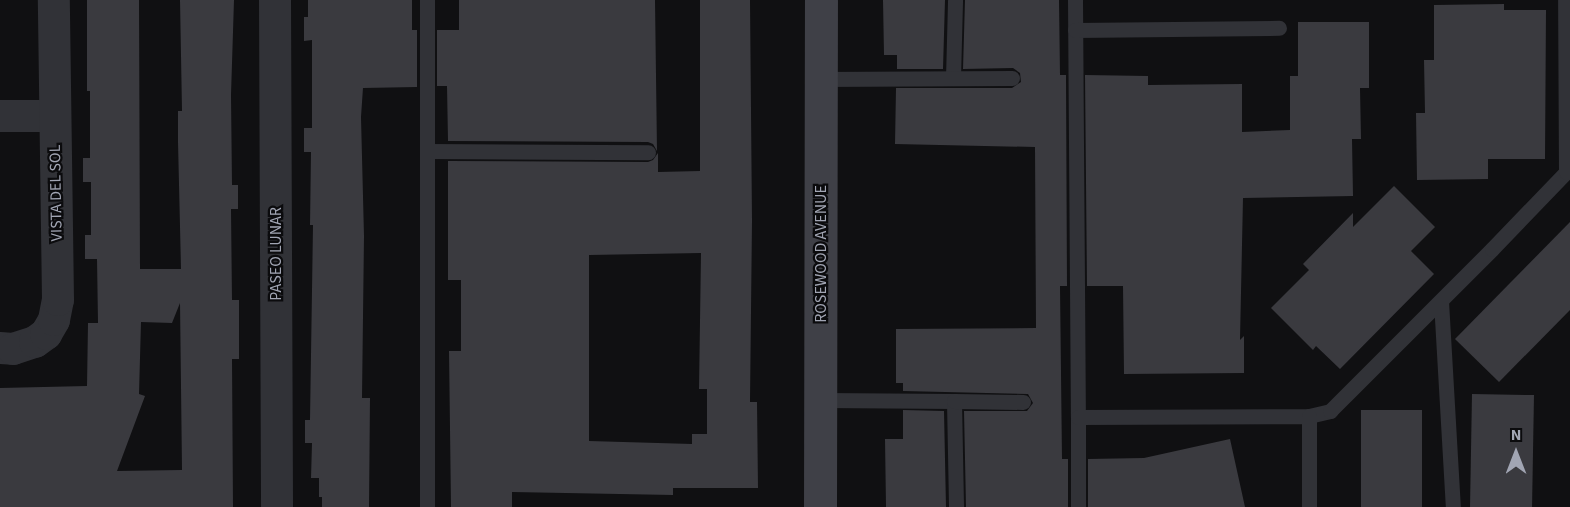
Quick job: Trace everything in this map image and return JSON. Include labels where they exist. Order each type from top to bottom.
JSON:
[{"type":"main road","name":"ROSEWOOD AVENUE","points":[[819,507],[822,400],[821,0]]},
{"type":"street","name":"VISTA DEL SOL","points":[[0,348],[13,349],[35,342],[46,334],[54,320],[58,300],[54,0]]},
{"type":"street","name":"PASEO LUNAR","points":[[275,0],[277,507]]},
{"type":"street","points":[[0,116],[54,116]]},
{"type":"lane","points":[[427,0],[427,507]]},
{"type":"lane","points":[[953,78],[955,0]]},
{"type":"lane","points":[[1075,0],[1078,507]]},
{"type":"lane","points":[[1078,417],[1309,416],[1330,411],[1566,172],[1565,0]]},
{"type":"lane","points":[[1075,30],[1279,28]]},
{"type":"lane","points":[[820,79],[1012,78]]},
{"type":"lane","points":[[428,152],[648,152]]},
{"type":"lane","points":[[1441,301],[1453,507]]},
{"type":"lane","points":[[822,400],[1023,402]]},
{"type":"lane","points":[[954,401],[956,507]]},
{"type":"lane","points":[[1309,416],[1309,507]]},
{"type":"building","points":[[87,0],[139,0],[140,269],[181,269],[178,142],[178,111],[182,111],[180,0],[234,0],[231,95],[232,185],[238,185],[238,209],[231,209],[232,300],[239,300],[239,359],[232,359],[233,507],[0,507],[0,388],[87,386],[88,323],[98,323],[97,259],[85,259],[85,235],[91,235],[91,182],[83,182],[83,158],[90,158],[90,91],[87,91]],"holes":[[[180,303],[182,470],[117,471],[145,396],[139,394],[141,322],[172,323]]]},
{"type":"building","points":[[308,0],[412,0],[412,30],[417,30],[417,87],[363,88],[361,117],[364,236],[362,398],[370,398],[369,507],[322,507],[322,497],[319,497],[319,478],[311,478],[312,443],[305,443],[305,420],[310,420],[313,225],[310,225],[311,152],[304,152],[304,128],[312,128],[312,40],[304,41],[304,17],[308,17]]},
{"type":"building","points":[[459,0],[655,0],[657,151],[653,144],[648,142],[448,141],[447,86],[437,86],[437,30],[459,30]]},
{"type":"building","points":[[700,0],[750,0],[752,221],[750,402],[757,402],[758,488],[673,488],[673,495],[512,492],[512,507],[451,507],[449,351],[461,351],[461,280],[448,280],[448,161],[648,162],[653,160],[658,153],[658,172],[700,171]],"holes":[[[701,253],[699,389],[707,389],[707,434],[692,434],[692,444],[589,441],[589,255]]]},
{"type":"building","points":[[883,0],[945,0],[943,69],[897,69],[897,55],[884,55]]},
{"type":"building","points":[[965,0],[1059,0],[1060,75],[1066,75],[1067,286],[1060,286],[1062,459],[1068,459],[1068,507],[966,507],[964,411],[1027,411],[1033,403],[1028,394],[903,391],[903,383],[896,383],[896,329],[1036,328],[1035,147],[895,144],[896,88],[1012,88],[1021,82],[1020,73],[1013,68],[963,69]]},
{"type":"building","points":[[1504,4],[1504,10],[1546,10],[1545,159],[1488,159],[1488,179],[1417,180],[1416,113],[1425,113],[1424,60],[1434,60],[1434,5]]},
{"type":"building","points":[[1298,22],[1369,22],[1369,88],[1360,88],[1361,139],[1352,139],[1353,196],[1243,198],[1240,340],[1244,336],[1244,373],[1124,374],[1123,286],[1087,286],[1085,75],[1148,76],[1148,85],[1242,84],[1242,132],[1290,130],[1290,76],[1298,76]]},
{"type":"building","points":[[1394,186],[1435,227],[1411,251],[1434,274],[1340,369],[1316,346],[1313,350],[1271,308],[1309,270],[1303,264],[1353,213],[1353,227]]},
{"type":"building","points":[[1570,222],[1570,310],[1499,382],[1455,339]]},
{"type":"building","points":[[1472,394],[1534,395],[1532,507],[1470,507]]},
{"type":"building","points":[[903,410],[944,411],[946,507],[886,507],[885,439],[903,439]]},
{"type":"building","points":[[1361,410],[1422,410],[1422,507],[1361,507]]},
{"type":"building","points":[[1230,439],[1245,507],[1088,507],[1088,459],[1144,458]]}]
